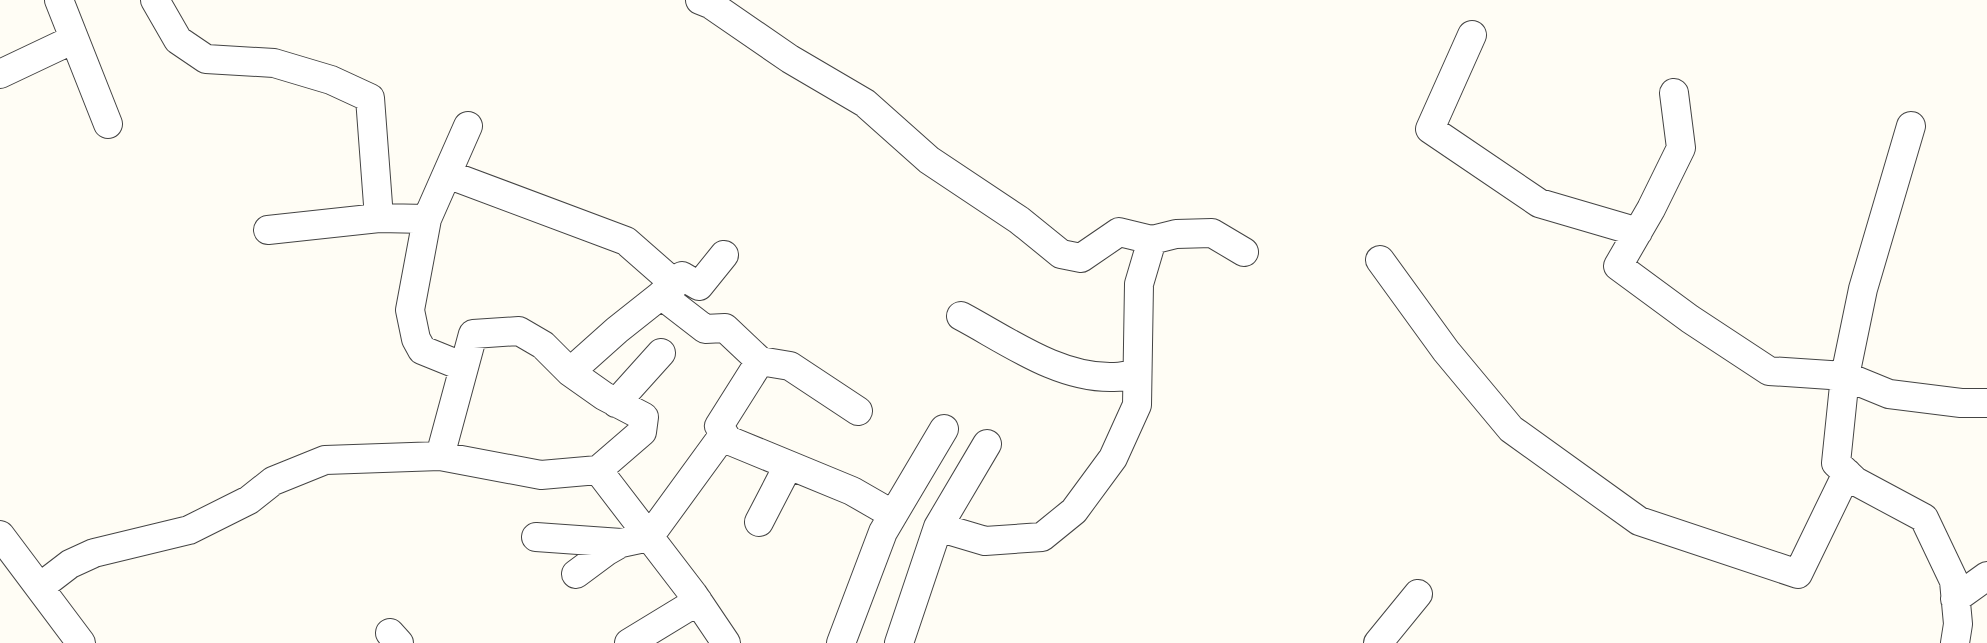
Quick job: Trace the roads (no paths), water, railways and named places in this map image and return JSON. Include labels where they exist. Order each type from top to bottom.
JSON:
[{"type":"street","points":[[59,0],[108,124]]},
{"type":"street","points":[[155,0],[178,40],[206,58],[274,63],[331,80],[370,98],[379,218]]},
{"type":"street","points":[[700,0],[710,4],[790,59],[865,103],[929,160],[1018,220],[1061,254],[1081,258],[1119,232],[1152,240],[1176,234],[1212,233],[1244,252]]},
{"type":"street","points":[[1472,35],[1430,129],[1539,203],[1638,232]]},
{"type":"street","points":[[0,74],[74,39]]},
{"type":"street","points":[[1674,93],[1681,148],[1638,232],[1618,266],[1690,319],[1769,371],[1845,376],[1889,394],[1961,403],[1987,403]]},
{"type":"street","points":[[464,367],[422,350],[416,339],[410,310],[427,219],[468,126]]},
{"type":"street","points":[[1911,126],[1863,289],[1845,376],[1836,463],[1855,482],[1924,518],[1954,581],[1958,624],[1955,643]]},
{"type":"street","points":[[447,174],[626,241],[705,329],[724,328],[760,361],[790,366],[858,411]]},
{"type":"street","points":[[268,230],[379,218],[427,219]]},
{"type":"street","points":[[938,526],[985,541],[1042,538],[1074,511],[1113,458],[1137,404],[1139,284],[1152,240]]},
{"type":"street","points":[[570,372],[617,330],[668,290],[682,276],[699,286],[724,255]]},
{"type":"street","points":[[1380,260],[1446,351],[1511,429],[1639,521],[1798,574],[1847,473]]},
{"type":"street","points":[[961,316],[1050,364],[1091,376],[1116,378],[1137,373]]},
{"type":"street","points":[[40,587],[70,564],[94,553],[189,530],[249,500],[273,481],[325,460],[440,456],[541,475],[598,470],[642,432],[644,417],[616,403],[570,372],[543,345],[519,332],[473,334],[440,456]]},
{"type":"street","points":[[616,403],[661,352]]},
{"type":"street","points":[[760,361],[719,426],[728,440],[852,491],[892,514]]},
{"type":"street","points":[[841,643],[883,532],[944,428]]},
{"type":"street","points":[[536,537],[621,543],[649,537],[724,434]]},
{"type":"street","points":[[899,643],[938,526],[988,444]]},
{"type":"street","points":[[759,522],[788,466]]},
{"type":"street","points":[[598,470],[698,601],[726,643]]},
{"type":"street","points":[[0,535],[81,643]]},
{"type":"street","points":[[576,574],[621,543]]},
{"type":"street","points":[[1955,599],[1987,576]]},
{"type":"street","points":[[1378,643],[1418,594]]},
{"type":"street","points":[[629,643],[698,601]]}]
